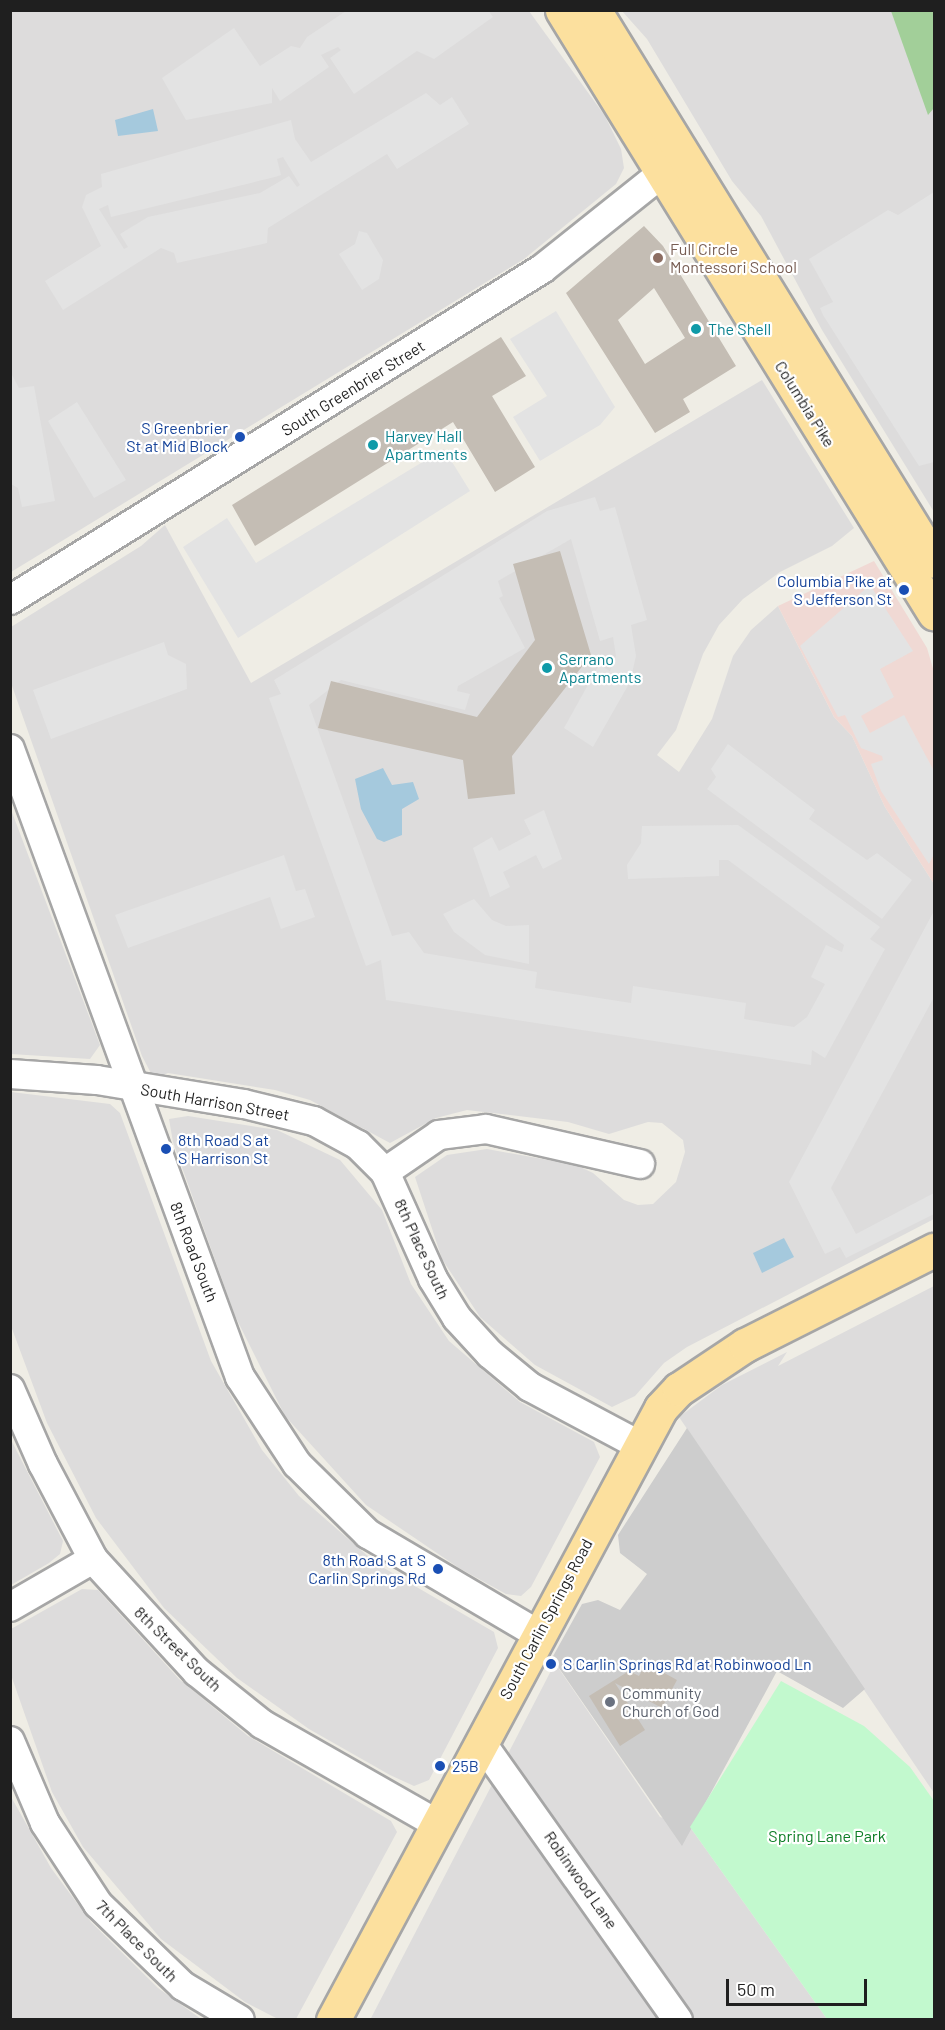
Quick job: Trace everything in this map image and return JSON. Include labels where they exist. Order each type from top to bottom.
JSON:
[{"type":"main road","name":"Columbia Pike","points":[[562,10],[672,166],[934,561]]},
{"type":"main road","name":"Columbia Pike","points":[[594,10],[672,166],[934,613]]},
{"type":"main road","name":"South Carlin Springs Road","points":[[333,2019],[639,1445],[661,1408],[679,1389],[755,1340],[934,1250]]},
{"type":"street","name":"South Greenbrier Street","points":[[10,600],[542,269],[672,166]]},
{"type":"street","name":"8th Road South","points":[[10,749],[131,1087],[240,1377],[297,1464],[368,1534],[538,1634]]},
{"type":"street","name":"South Harrison Street","points":[[10,1074],[131,1087],[314,1121],[358,1145],[385,1172]]},
{"type":"street","points":[[385,1172],[439,1135],[486,1129],[640,1164]]},
{"type":"street","name":"8th Place South","points":[[385,1172],[433,1279],[457,1318],[490,1354],[530,1387],[639,1445]]},
{"type":"street","name":"8th Street South","points":[[10,1389],[42,1464],[93,1559],[197,1672],[262,1724],[437,1824]]},
{"type":"street","points":[[10,1607],[93,1559]]},
{"type":"street","name":"7th Place South","points":[[10,1741],[45,1823],[98,1904],[183,1986],[240,2019]]},
{"type":"street","name":"Robinwood Lane","points":[[481,1742],[678,2019]]},
{"type":"shaded area","points":[[488,10],[493,17],[434,59],[417,51],[354,94],[330,58],[341,50],[338,47],[321,55],[329,67],[280,101],[272,88],[272,103],[186,120],[162,78],[234,28],[260,66],[291,46],[300,48],[307,37],[346,11]]},
{"type":"shaded area","points":[[10,11],[529,11],[605,116],[621,149],[624,168],[616,184],[524,259],[11,572]]},
{"type":"shaded area","points":[[622,11],[934,11],[934,512],[822,330],[761,216],[732,181],[647,39]]},
{"type":"shaded area","points":[[426,93],[440,105],[452,97],[469,124],[397,169],[387,154],[268,228],[267,243],[177,263],[174,253],[161,248],[63,310],[45,281],[101,246],[82,207],[86,195],[102,187],[101,174],[291,120],[295,139],[311,162]],"holes":[[[283,157],[300,185],[297,187],[289,176],[260,193],[148,217],[120,234],[128,247],[124,249],[99,209],[108,205],[111,217],[275,177],[281,175],[277,159]]]},
{"type":"shaded area","points":[[934,192],[934,462],[919,466],[823,315],[820,308],[833,302],[809,259],[888,210],[898,215]]},
{"type":"shaded area","points":[[359,231],[367,233],[383,260],[379,279],[362,290],[339,254],[355,244]]},
{"type":"shaded area","points":[[556,311],[615,407],[600,425],[540,461],[513,417],[547,396],[510,339]]},
{"type":"shaded area","points":[[11,373],[19,388],[34,386],[55,501],[22,507],[18,488],[11,484]]},
{"type":"shaded area","points":[[762,380],[854,528],[832,546],[780,572],[743,599],[719,625],[703,654],[676,730],[657,755],[679,772],[712,719],[733,656],[751,630],[778,606],[834,717],[852,736],[885,807],[934,884],[934,1219],[687,1347],[664,1363],[635,1396],[612,1407],[535,1365],[480,1317],[442,1259],[415,1177],[447,1155],[487,1149],[576,1165],[593,1173],[624,1200],[638,1205],[653,1204],[676,1182],[685,1152],[683,1140],[662,1123],[648,1122],[609,1134],[568,1122],[467,1110],[436,1118],[390,1143],[310,1100],[275,1090],[168,1073],[154,1079],[142,1056],[11,683],[11,627],[141,546],[165,525],[251,683]]},
{"type":"shaded area","points":[[77,402],[126,480],[94,498],[48,421]]},
{"type":"shaded area","points":[[444,449],[470,491],[238,638],[183,547],[227,518],[256,563]]},
{"type":"shaded area","points":[[595,497],[600,511],[615,507],[647,620],[631,625],[636,656],[630,682],[593,747],[564,728],[599,665],[610,671],[616,656],[613,637],[600,641],[571,539],[498,581],[503,596],[499,598],[525,648],[458,686],[457,691],[470,694],[465,710],[341,680],[309,705],[392,936],[409,932],[424,953],[537,972],[535,988],[631,1003],[633,986],[746,1003],[744,1019],[794,1027],[807,1017],[825,984],[811,977],[826,945],[842,952],[844,945],[728,860],[719,860],[719,876],[628,879],[627,865],[641,843],[642,826],[738,825],[880,927],[870,939],[885,949],[825,1058],[812,1050],[811,1065],[386,1000],[381,960],[366,966],[269,698],[281,694],[274,680],[547,511]]},
{"type":"shaded area","points":[[874,561],[927,648],[934,672],[934,884],[885,807],[852,736],[834,717],[778,606]]},
{"type":"shaded area","points":[[870,585],[913,651],[880,669],[894,697],[861,716],[870,733],[904,715],[934,771],[934,854],[929,864],[881,791],[871,764],[883,760],[882,756],[861,748],[845,715],[838,717],[800,646]]},
{"type":"shaded area","points":[[164,642],[168,655],[186,664],[187,689],[51,739],[33,690]]},
{"type":"shaded area","points":[[728,744],[815,810],[809,819],[867,860],[877,853],[912,880],[882,919],[707,789],[716,777],[711,769]]},
{"type":"shaded area","points":[[10,807],[100,1045],[90,1059],[11,1054]]},
{"type":"shaded area","points":[[544,810],[562,859],[543,869],[536,855],[503,872],[510,887],[490,897],[473,848],[492,837],[499,851],[531,834],[524,820]]},
{"type":"shaded area","points":[[284,855],[296,891],[305,889],[315,917],[281,929],[270,897],[128,948],[115,915]]},
{"type":"shaded area","points":[[474,899],[492,920],[506,926],[529,925],[529,964],[485,955],[454,932],[443,914]]},
{"type":"shaded area","points":[[934,911],[934,997],[831,1188],[856,1234],[934,1193],[934,1214],[846,1258],[840,1247],[825,1254],[789,1182]]},
{"type":"shaded area","points":[[11,1092],[110,1104],[120,1113],[211,1361],[262,1450],[299,1496],[377,1564],[494,1632],[498,1648],[429,1780],[414,1786],[390,1775],[309,1729],[237,1678],[164,1608],[96,1518],[47,1423],[11,1326]]},
{"type":"shaded area","points":[[188,1116],[277,1130],[340,1160],[382,1210],[411,1284],[449,1341],[520,1402],[594,1442],[600,1457],[531,1587],[521,1596],[506,1594],[459,1568],[366,1505],[285,1416],[235,1316],[173,1142],[169,1119]]},
{"type":"shaded area","points":[[934,1286],[934,1793],[679,1417],[722,1385],[787,1352],[778,1366]]},
{"type":"shaded area","points":[[687,1428],[865,1689],[843,1708],[777,1671],[682,1846],[552,1658],[582,1604],[598,1600],[620,1610],[647,1574],[620,1553],[618,1535]]},
{"type":"shaded area","points":[[10,1438],[63,1541],[60,1554],[11,1585]]},
{"type":"shaded area","points":[[82,1589],[98,1590],[179,1679],[248,1736],[391,1821],[397,1832],[296,2019],[278,2019],[245,2002],[161,1939],[83,1847],[52,1792],[11,1675],[11,1629]]},
{"type":"shaded area","points":[[555,1663],[660,1817],[690,1827],[827,2019],[370,2020]]},
{"type":"shaded area","points":[[10,1795],[51,1868],[91,1922],[158,1988],[201,2019],[11,2019]]},
{"type":"green space","points":[[891,11],[934,11],[934,108],[928,115]]},
{"type":"green space","name":"Spring Lane Park","points":[[781,1681],[864,1726],[910,1767],[934,1801],[934,2019],[827,2019],[690,1827]]},
{"type":"water","points":[[153,109],[158,131],[118,136],[115,120]]},
{"type":"water","points":[[383,768],[392,785],[413,782],[419,799],[402,809],[402,835],[384,842],[377,839],[361,809],[355,779]]},
{"type":"water","points":[[784,1238],[794,1257],[762,1273],[753,1253]]},
{"type":"building","name":"The Shell","points":[[644,226],[663,246],[736,366],[683,399],[690,412],[655,433],[566,293]],"holes":[[[654,288],[685,338],[645,364],[618,320]]]},
{"type":"building","name":"Harvey Hall Apartments","points":[[501,337],[526,376],[492,396],[535,467],[495,492],[453,422],[255,546],[232,505]]},
{"type":"building","name":"Serrano Apartments","points":[[560,551],[591,655],[512,756],[515,794],[468,799],[463,760],[318,728],[331,681],[477,717],[535,640],[513,564]]},
{"type":"building","name":"Community Church of God","points":[[646,1663],[677,1680],[662,1708],[615,1683],[645,1730],[620,1746],[589,1696],[629,1671],[639,1676]]},
{"type":"place","name":"Full Circle Montessori School","points":[[658,258]]},
{"type":"place","name":"The Shell","points":[[696,329]]},
{"type":"place","name":"S Greenbrier St at Mid Block","points":[[240,437]]},
{"type":"place","name":"Harvey Hall Apartments","points":[[373,445]]},
{"type":"place","name":"Columbia Pike at S Jefferson St","points":[[904,590]]},
{"type":"place","name":"Serrano Apartments","points":[[547,668]]},
{"type":"place","name":"8th Road S at S Harrison St","points":[[166,1149]]},
{"type":"place","name":"8th Road S at S Carlin Springs Rd","points":[[438,1569]]},
{"type":"place","name":"S Carlin Springs Rd at Robinwood Ln","points":[[551,1664]]},
{"type":"place","name":"Community Church of God","points":[[610,1702]]},
{"type":"place","name":"25B","points":[[440,1766]]}]
